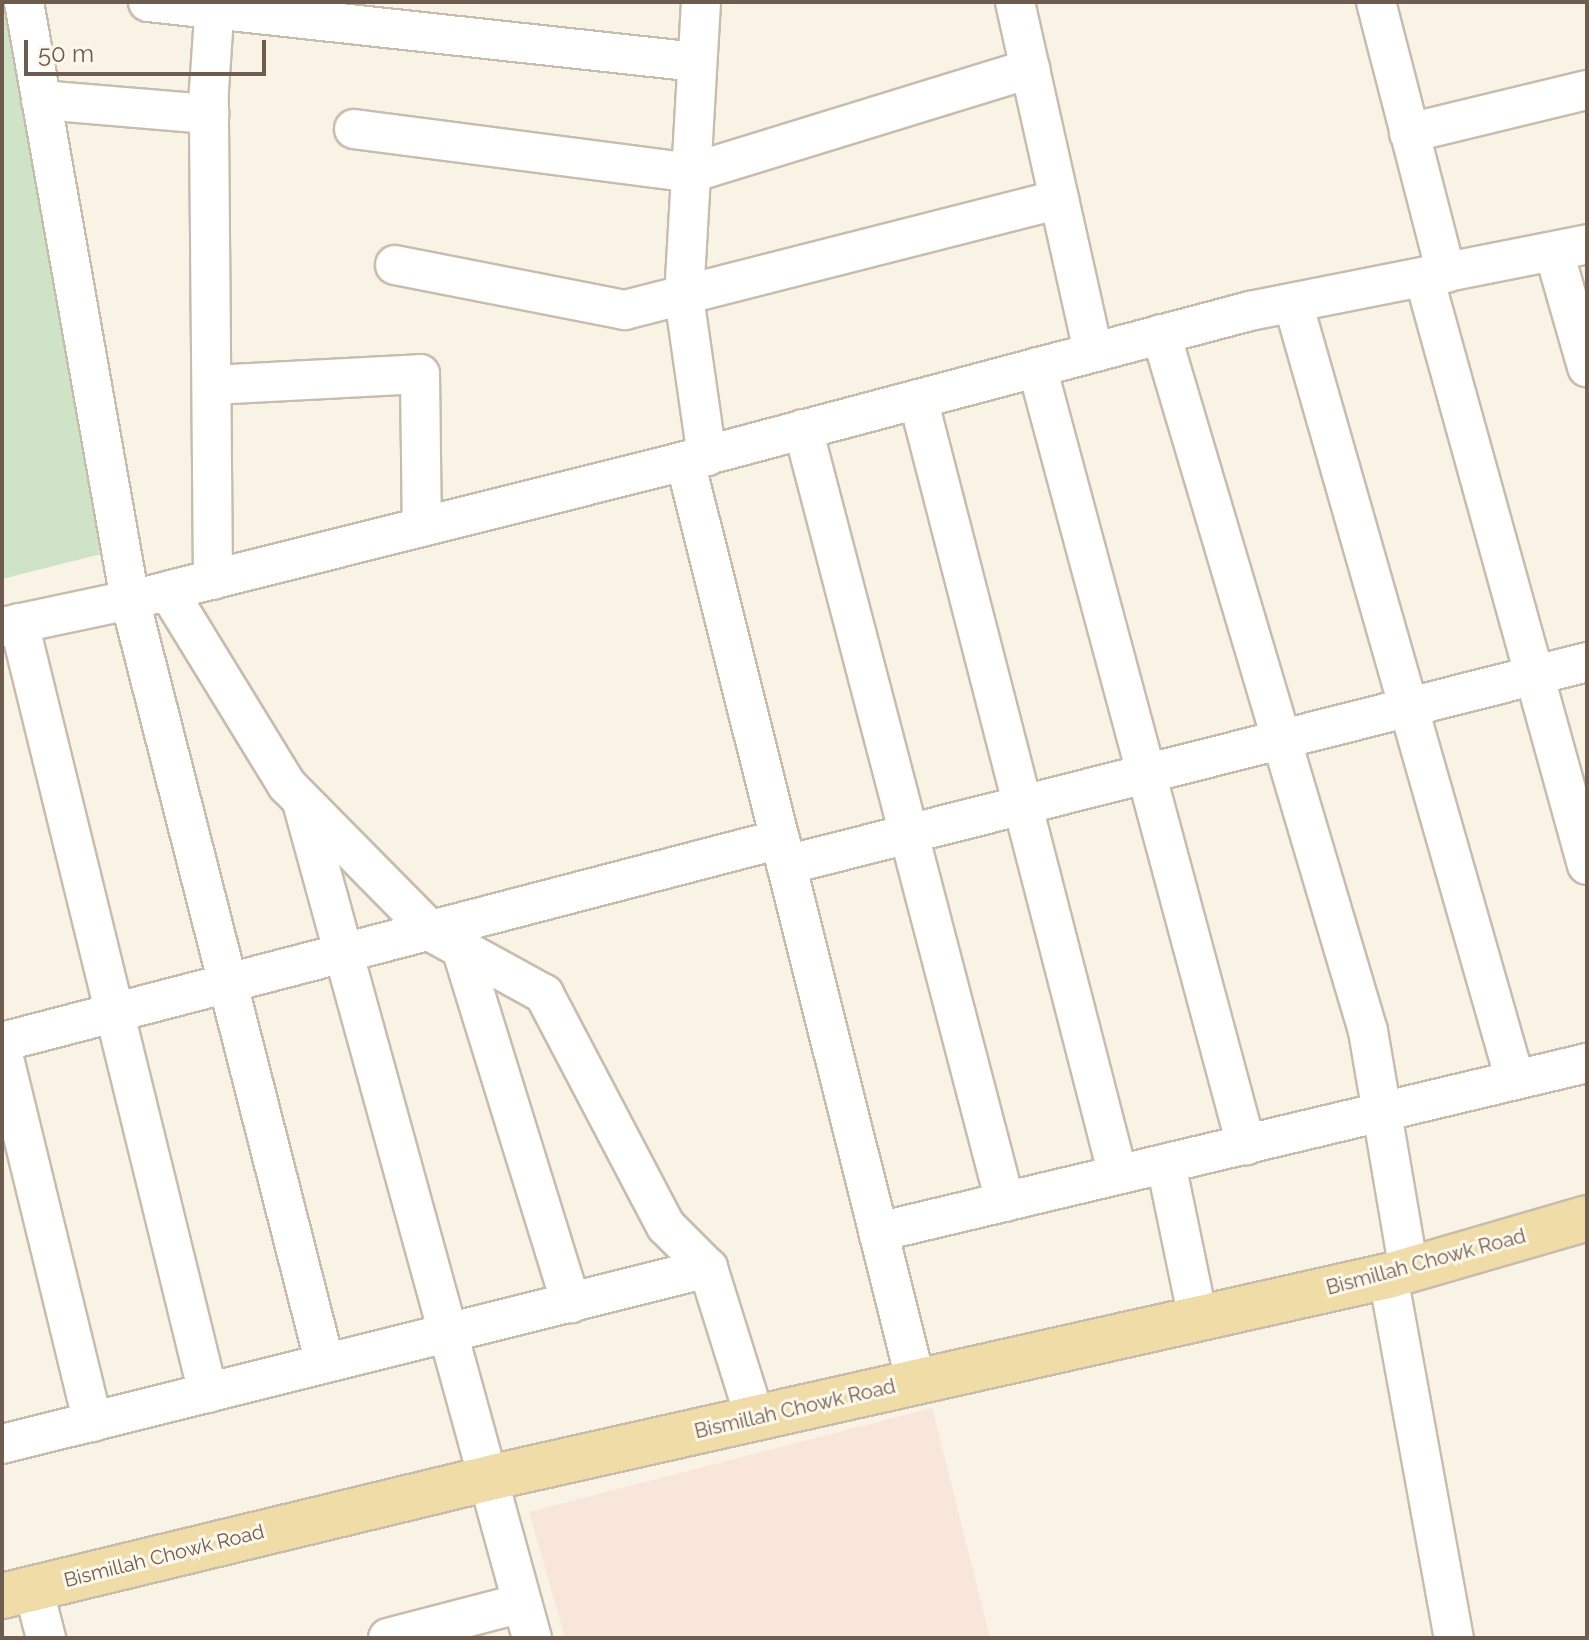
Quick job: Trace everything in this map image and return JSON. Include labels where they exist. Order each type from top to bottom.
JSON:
[{"type":"main road","name":"Bismillah Chowk Road","points":[[18,1592],[485,1479],[1398,1273],[1587,1218]]},
{"type":"street","points":[[24,2],[130,600],[325,1364]]},
{"type":"street","points":[[148,2],[215,6],[697,62]]},
{"type":"street","points":[[701,2],[684,297],[696,458],[783,852],[916,1382]]},
{"type":"street","points":[[1015,2],[1093,352]]},
{"type":"street","points":[[1376,2],[1409,133],[1435,275],[1534,675],[1587,865]]},
{"type":"street","points":[[213,580],[209,114],[215,6]]},
{"type":"street","points":[[354,129],[691,173],[1030,69]]},
{"type":"street","points":[[1409,133],[1587,90]]},
{"type":"street","points":[[41,100],[209,114]]},
{"type":"street","points":[[395,265],[625,310],[1059,199]]},
{"type":"street","points":[[208,1393],[114,1014],[10,625],[168,591],[696,458],[1161,334],[1293,303],[1571,248],[1587,367]]},
{"type":"street","points":[[1293,303],[1515,1080]]},
{"type":"street","points":[[1161,334],[1368,1031],[1382,1112],[1398,1273],[1454,1638]]},
{"type":"street","points":[[1037,367],[1246,1145]]},
{"type":"street","points":[[212,385],[420,374],[422,527]]},
{"type":"street","points":[[918,399],[1118,1175]]},
{"type":"street","points":[[803,429],[1005,1202]]},
{"type":"street","points":[[168,591],[287,785],[447,940],[544,994],[666,1226],[708,1268],[755,1418]]},
{"type":"street","points":[[2,1042],[344,956],[447,940],[783,852],[908,833],[1281,736],[1587,662]]},
{"type":"street","points":[[302,799],[445,1334],[527,1621],[405,1636]]},
{"type":"street","points":[[447,940],[571,1303]]},
{"type":"street","points":[[2,1050],[93,1422]]},
{"type":"street","points":[[878,1232],[1587,1063]]},
{"type":"street","points":[[1166,1164],[1198,1318]]},
{"type":"street","points":[[2,1444],[708,1268]]},
{"type":"street","points":[[18,1592],[46,1638]]},
{"type":"shaded area","points":[[932,1408],[990,1638],[565,1638],[529,1512]]},
{"type":"green space","points":[[2,2],[24,2],[121,549],[2,579]]}]
